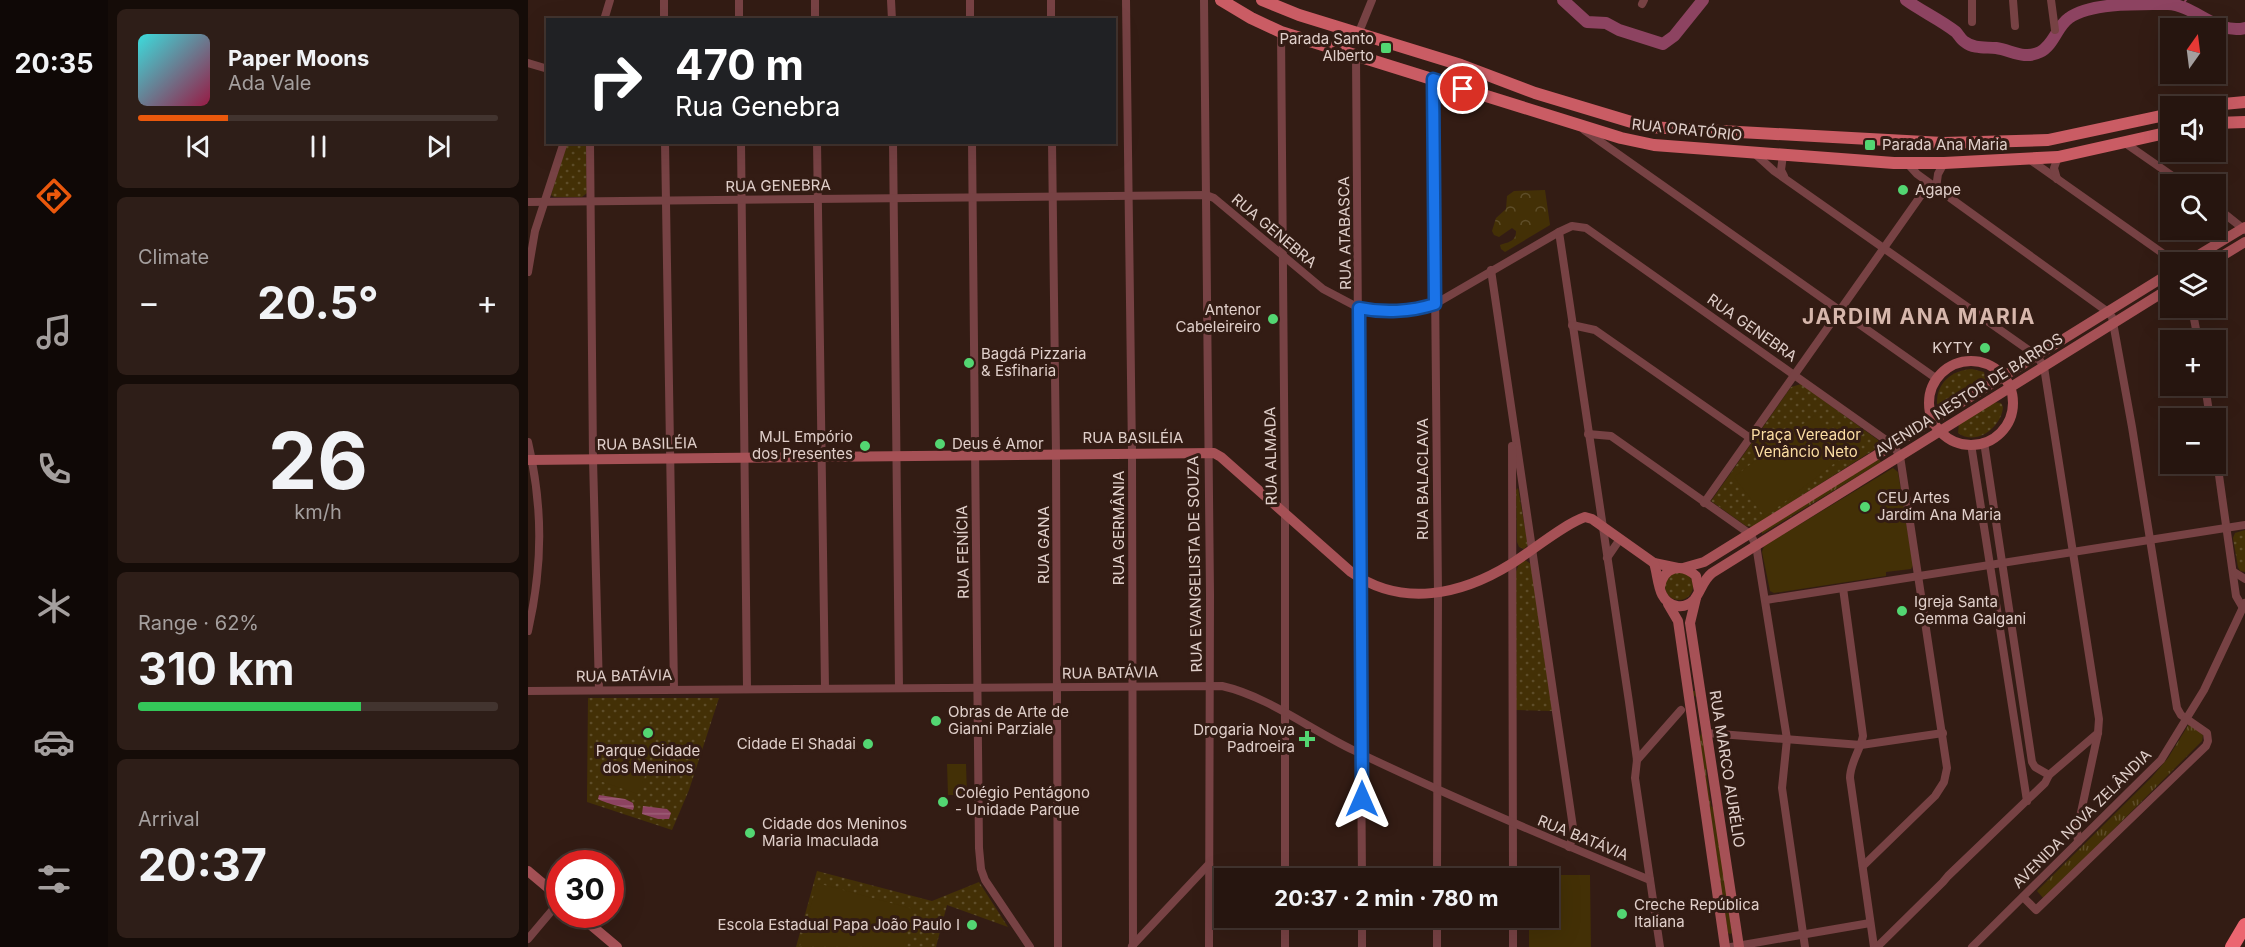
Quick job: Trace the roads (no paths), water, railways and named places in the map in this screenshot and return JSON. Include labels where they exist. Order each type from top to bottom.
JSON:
[{"type":"highway","points":[[2232,947],[2245,925]]},
{"type":"main road","name":"RUA ORATÓRIO","points":[[1221,0],[1281,32],[1642,143],[1907,164],[2058,157],[2160,134]]},
{"type":"main road","name":"RUA ORATÓRIO","points":[[1262,0],[1299,15],[1493,75],[1546,96],[1633,124],[1653,127],[1943,143],[2054,139],[2160,116]]},
{"type":"main road","points":[[1281,32],[1288,20],[1299,15]]},
{"type":"main road","points":[[1428,55],[1432,64],[1433,79]]},
{"type":"main road","points":[[2226,104],[2245,102]]},
{"type":"main road","points":[[2226,123],[2245,122]]},
{"type":"street","points":[[605,18],[610,0]]},
{"type":"street","points":[[664,0],[664,18]]},
{"type":"street","points":[[739,0],[739,18]]},
{"type":"street","points":[[815,0],[815,18]]},
{"type":"street","points":[[891,0],[892,18]]},
{"type":"street","points":[[970,0],[970,18]]},
{"type":"street","points":[[1050,0],[1051,18]]},
{"type":"street","name":"RUA GERMÂNIA","points":[[1126,0],[1132,453],[1132,946]]},
{"type":"street","name":"RUA EVANGELISTA DE SOUZA","points":[[1204,0],[1210,686],[1209,947]]},
{"type":"street","points":[[1359,32],[1372,0]]},
{"type":"street","points":[[1972,0],[1972,22]]},
{"type":"street","points":[[2013,0],[2015,26]]},
{"type":"street","points":[[2051,0],[2055,30]]},
{"type":"street","name":"RUA ALMADA","points":[[1281,32],[1285,868]]},
{"type":"street","name":"RUA ATABASCA","points":[[1356,56],[1362,868]]},
{"type":"street","points":[[528,63],[546,68]]},
{"type":"street","name":"RUA BALACLAVA","points":[[1433,79],[1438,594],[1437,868]]},
{"type":"street","points":[[1575,124],[1937,379]]},
{"type":"street","points":[[2146,138],[2144,148],[2146,158]]},
{"type":"street","points":[[2125,143],[2169,174]]},
{"type":"street","points":[[528,272],[532,243],[563,144]]},
{"type":"street","points":[[590,144],[598,690]]},
{"type":"street","points":[[666,144],[674,689]]},
{"type":"street","points":[[741,144],[747,688]]},
{"type":"street","points":[[817,144],[825,688]]},
{"type":"street","points":[[893,144],[899,688]]},
{"type":"street","name":"RUA FENÍCIA","points":[[972,144],[979,848],[981,869],[1000,905],[1030,947]]},
{"type":"street","name":"RUA GANA","points":[[1052,144],[1058,687],[1058,947]]},
{"type":"street","points":[[1753,152],[1760,160],[2037,356],[2044,367],[2098,714],[2098,733],[2077,831],[2078,842]]},
{"type":"street","points":[[1783,155],[1781,170],[1784,176]]},
{"type":"street","points":[[2057,179],[2054,168],[2058,157]]},
{"type":"street","points":[[2028,159],[2161,252]]},
{"type":"street","points":[[1704,503],[1885,247],[1933,186],[1944,163]]},
{"type":"street","points":[[1907,164],[1912,171],[2108,312],[2114,324],[2178,708],[2181,715],[2207,733],[2206,746],[2036,910],[2023,897]]},
{"type":"street","name":"RUA GENEBRA","points":[[528,202],[1206,195],[1214,198],[1323,289],[1359,308],[1374,311],[1399,310],[1435,304],[1558,232],[1572,226],[1586,228],[1893,445],[1900,456]]},
{"type":"street","points":[[2204,252],[2244,228],[2226,214]]},
{"type":"street","points":[[1558,232],[1634,737],[1637,760],[1635,778],[1659,947]]},
{"type":"street","points":[[2226,254],[2245,242]]},
{"type":"street","points":[[1491,270],[1574,834],[1569,847]]},
{"type":"street","name":"AVENIDA NESTOR DE BARROS","points":[[1680,568],[1701,564],[2160,279]]},
{"type":"street","name":"AVENIDA NESTOR DE BARROS","points":[[1697,594],[1706,578],[1712,573],[2160,294]]},
{"type":"street","points":[[1572,325],[1595,330],[1750,438]]},
{"type":"street","points":[[1973,362],[1993,368],[2004,376],[2010,388],[2013,404],[2009,420],[1998,434],[1984,442],[1971,444],[1958,442],[1941,432],[1932,420],[1929,399],[1937,379],[1953,366],[1973,362]]},
{"type":"street","points":[[1512,420],[1513,868]]},
{"type":"street","points":[[1588,435],[1611,436],[1750,534],[1756,545],[1787,739],[1782,788],[1805,947]]},
{"type":"street","points":[[528,442],[539,504],[540,564],[528,631]]},
{"type":"street","points":[[1984,442],[2032,762],[2037,769],[2049,775]]},
{"type":"street","points":[[1971,444],[2027,801]]},
{"type":"street","points":[[1208,453],[1221,457],[1361,580],[1397,592],[1438,594],[1461,588],[1512,564],[1579,519],[1588,517],[1598,501]]},
{"type":"street","name":"RUA BASILÉIA","points":[[530,460],[1208,453]]},
{"type":"street","points":[[1863,866],[1942,786],[1947,768],[1900,456]]},
{"type":"street","points":[[2219,474],[2236,596],[2244,606]]},
{"type":"street","points":[[1588,517],[1654,563],[1690,571],[1696,576],[1697,594],[1691,603],[1673,606],[1666,601],[1661,593],[1654,563]]},
{"type":"street","points":[[1766,600],[2245,525]]},
{"type":"street","points":[[1607,559],[1620,539]]},
{"type":"street","points":[[1660,587],[1667,572],[1680,568]]},
{"type":"street","points":[[2234,572],[2245,579]]},
{"type":"street","points":[[1843,588],[1863,732],[1862,745],[1851,767],[1850,778],[1876,947],[2027,801],[2045,783],[2049,775],[2098,733]]},
{"type":"street","name":"RUA MARCO AURÉLIO","points":[[1697,594],[1690,623],[1694,689],[1725,947]]},
{"type":"street","name":"RUA MARCO AURÉLIO","points":[[1666,601],[1676,614],[1707,733],[1736,947]]},
{"type":"street","name":"AVENIDA NOVA ZELÂNDIA","points":[[1972,947],[2153,769],[2168,750],[2207,683],[2244,606]]},
{"type":"street","name":"RUA BATÁVIA","points":[[528,691],[1222,686],[1233,688],[1362,754],[1437,789],[1650,880]]},
{"type":"street","points":[[1637,760],[1681,710]]},
{"type":"street","points":[[1707,733],[1862,745],[1943,733]]},
{"type":"street","points":[[1709,748],[1726,735]]},
{"type":"street","points":[[1634,737],[1651,742]]},
{"type":"street","points":[[1132,946],[1209,864]]},
{"type":"street","points":[[528,871],[546,887]]},
{"type":"street","points":[[528,939],[546,916]]},
{"type":"street","points":[[1736,947],[1804,934],[1871,926],[1881,934],[1890,934]]},
{"type":"street","points":[[594,928],[617,947]]},
{"type":"street","points":[[1285,928],[1285,947]]},
{"type":"street","points":[[1362,928],[1362,947]]},
{"type":"street","points":[[1437,928],[1437,947]]},
{"type":"street","points":[[1513,928],[1513,947]]},
{"type":"waterway","points":[[1563,0],[1587,22],[1606,23],[1619,30],[1663,44],[1674,36],[1703,0]]},
{"type":"waterway","points":[[1906,0],[1956,32],[1962,40],[1972,46],[1996,48],[2023,55],[2034,54],[2045,49],[2069,18],[2090,9],[2103,7],[2168,4],[2187,9],[2215,24],[2234,29],[2245,28]]},
{"type":"waterway","points":[[2181,7],[2186,0]]},
{"type":"place","name":"Parada Santo Alberto","points":[[1386,48]]},
{"type":"place","name":"Parada Ana Maria","points":[[1870,145]]},
{"type":"place","name":"Agape","points":[[1903,190]]},
{"type":"place","name":"Antenor Cabeleireiro","points":[[1273,319]]},
{"type":"place","name":"KYTY","points":[[1985,348]]},
{"type":"place","name":"Bagdá Pizzaria & Esfiharia","points":[[969,363]]},
{"type":"place","name":"Deus é Amor","points":[[940,444]]},
{"type":"place","name":"MJL Empório dos Presentes","points":[[865,446]]},
{"type":"place","name":"CEU Artes Jardim Ana Maria","points":[[1865,507]]},
{"type":"place","name":"Igreja Santa Gemma Galgani","points":[[1902,611]]},
{"type":"place","name":"Obras de Arte de Gianni Parziale","points":[[936,721]]},
{"type":"place","name":"Parque Cidade dos Meninos","points":[[648,733]]},
{"type":"place","name":"Drogaria Nova Padroeira","points":[[1307,739]]},
{"type":"place","name":"Cidade El Shadai","points":[[868,744]]},
{"type":"place","name":"Colégio Pentágono - Unidade Parque","points":[[943,802]]},
{"type":"place","name":"Cidade dos Meninos Maria Imaculada","points":[[750,833]]},
{"type":"place","name":"Creche República Italiana","points":[[1622,914]]},
{"type":"place","name":"Escola Estadual Papa João Paulo I","points":[[972,925]]},
{"type":"district","name":"JARDIM ANA MARIA","points":[[1919,317]]},
{"type":"park label","name":"Praça Vereador Venâncio Neto","points":[[1806,444]]}]
